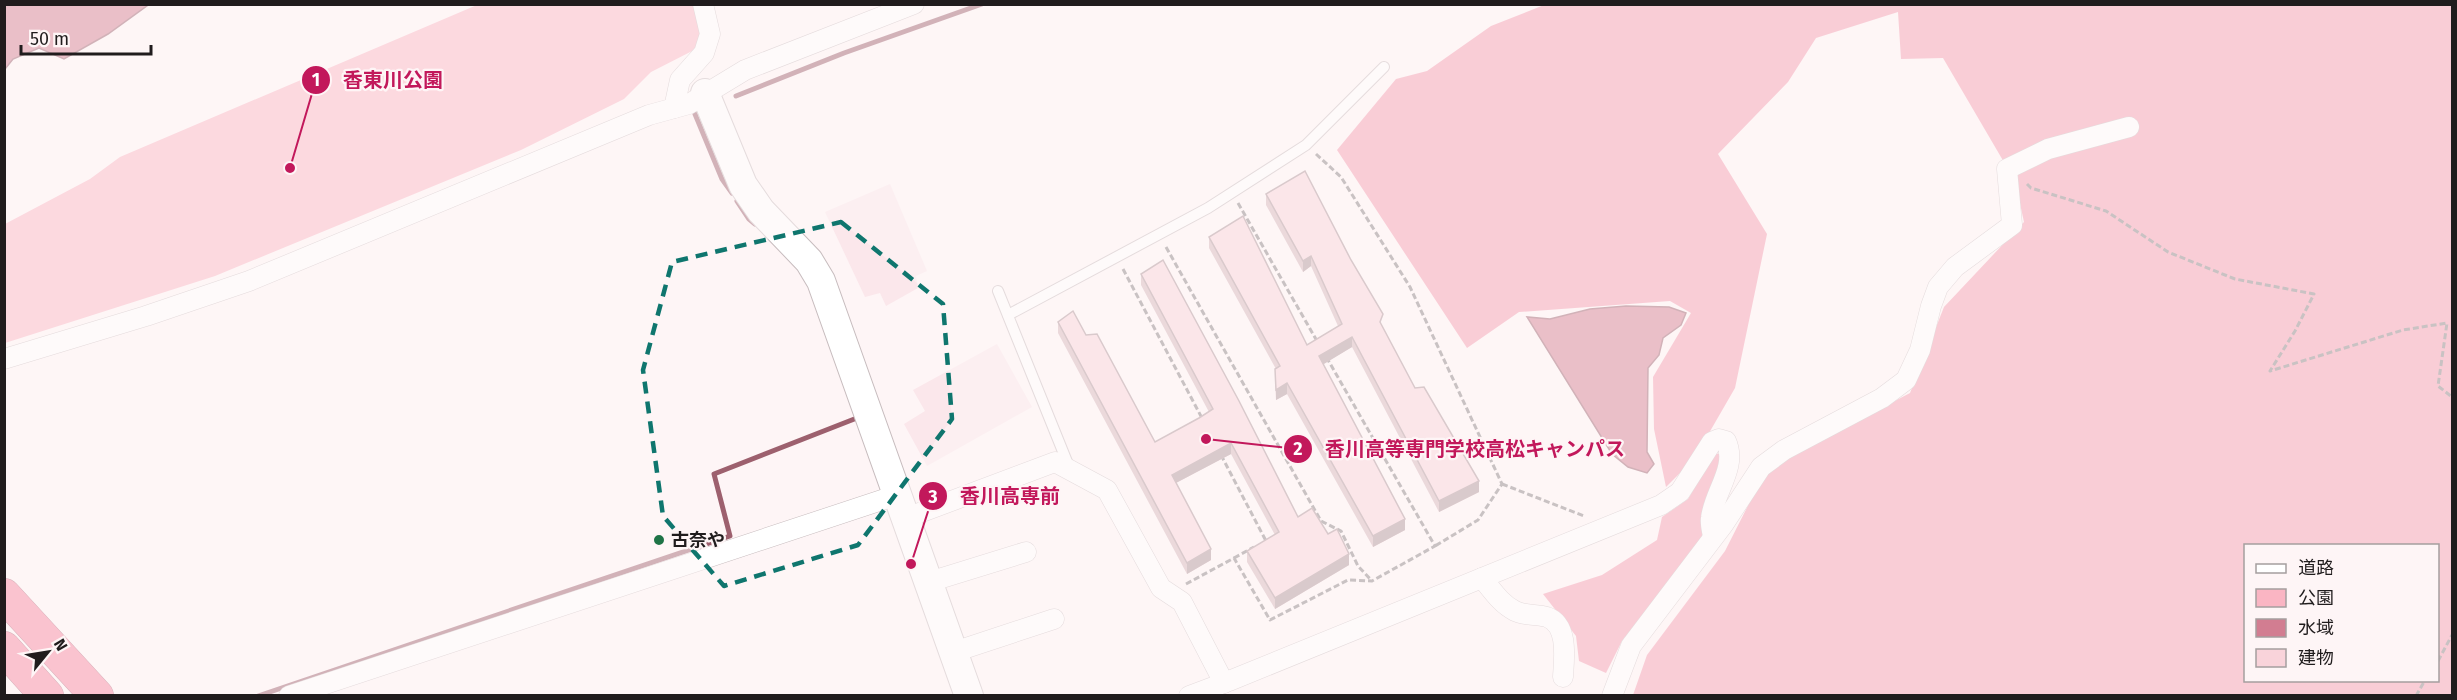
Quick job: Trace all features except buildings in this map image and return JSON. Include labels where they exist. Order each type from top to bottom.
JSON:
[{"type":"highway","points":[[4,595],[97,696]]},
{"type":"highway","points":[[4,611],[80,696]]},
{"type":"highway","points":[[4,648],[47,696]]},
{"type":"highway","points":[[4,664],[31,696]]},
{"type":"street","points":[[674,108],[680,80],[704,53],[710,34],[703,4]]},
{"type":"street","points":[[4,359],[146,316],[249,281],[649,115],[689,104],[745,70],[914,4]]},
{"type":"street","points":[[705,93],[743,185],[761,211],[809,261],[821,281],[969,696]]},
{"type":"street","points":[[1612,696],[1631,646],[1761,467],[1784,450],[1882,398],[1906,380],[1920,350],[1938,287],[1955,267],[2012,225],[2007,169],[2048,149],[2129,127]]},
{"type":"street","points":[[1189,696],[1661,505],[1680,492],[1712,442],[1719,439],[1726,441],[1730,449],[1730,460],[1710,519],[1713,536]]},
{"type":"street","points":[[289,696],[902,506],[1055,462],[1107,490],[1161,588],[1182,602],[1224,683]]},
{"type":"street","points":[[929,582],[1026,552]]},
{"type":"street","points":[[1482,578],[1500,600],[1516,612],[1550,618],[1560,629],[1564,642],[1563,677]]},
{"type":"street","points":[[954,652],[1054,619]]},
{"type":"lane","points":[[1008,315],[1232,193],[1306,145],[1384,67]]},
{"type":"lane","points":[[998,291],[1071,470]]},
{"type":"path","points":[[1306,145],[1341,177],[1410,287],[1502,484],[1610,526]]},
{"type":"path","points":[[2007,169],[2031,188],[2106,211],[2168,252],[2235,279],[2314,294],[2295,332],[2270,371],[2403,330],[2446,323],[2438,386],[2452,397]]},
{"type":"path","points":[[1232,193],[1321,348]]},
{"type":"path","points":[[1159,234],[1321,521],[1341,531],[1358,566],[1372,581]]},
{"type":"path","points":[[1117,257],[1206,425]]},
{"type":"path","points":[[1327,359],[1435,546]]},
{"type":"path","points":[[1169,593],[1267,540],[1217,446]]},
{"type":"path","points":[[1234,558],[1270,620],[1348,580],[1372,581],[1435,546],[1478,519],[1502,484]]},
{"type":"path","points":[[2439,659],[2452,635]]},
{"type":"path","points":[[2416,696],[2425,682]]},
{"type":"highlighted area","points":[[841,222],[943,304],[952,419],[858,545],[724,586],[663,516],[643,370],[672,262]]},
{"type":"shaded area","points":[[1544,5],[2452,5],[2452,695],[1633,695],[1647,655],[1725,551],[1762,478],[1794,454],[1910,393],[1944,307],[2024,222],[2015,181],[1943,58],[1901,59],[1898,12],[1816,38],[1788,82],[1718,154],[1767,234],[1735,388],[1694,459],[1666,487],[1654,429],[1653,377],[1691,313],[1670,301],[1519,312],[1467,348],[1337,150],[1396,79],[1427,71],[1491,26]]},
{"type":"shaded area","points":[[890,184],[927,271],[916,276],[918,288],[886,306],[880,293],[865,297],[825,212]]},
{"type":"shaded area","points":[[997,344],[1032,407],[927,466],[904,424],[925,411],[913,390]]},
{"type":"shaded area","points":[[1715,453],[1723,455],[1708,501],[1702,539],[1622,641],[1606,673],[1579,661],[1576,636],[1543,594],[1602,575],[1657,540],[1662,517],[1688,499]]},
{"type":"green space","points":[[477,5],[698,5],[702,27],[698,48],[651,72],[624,99],[521,150],[215,276],[5,343],[5,224],[90,179],[120,157]]},
{"type":"water","points":[[5,4],[148,5],[108,34],[64,59],[39,48],[13,59],[5,69]]},
{"type":"water","points":[[1626,306],[1669,307],[1686,313],[1681,325],[1663,338],[1659,355],[1648,368],[1647,452],[1654,464],[1647,473],[1628,467],[1612,454],[1527,317],[1550,319],[1590,309]]},
{"type":"waterway","points":[[736,96],[844,53],[982,4]]},
{"type":"waterway","points":[[695,114],[722,179],[732,193]]},
{"type":"waterway","points":[[737,201],[755,224]]},
{"type":"waterway","points":[[258,696],[730,536],[714,474],[862,416]]},
{"type":"place","name":"香東川公園","points":[[290,168]]},
{"type":"place","name":"香川高等専門学校高松キャンパス","points":[[1206,439]]},
{"type":"place","name":"古奈や","points":[[659,540]]},
{"type":"place","name":"香川高専前","points":[[911,564]]}]
